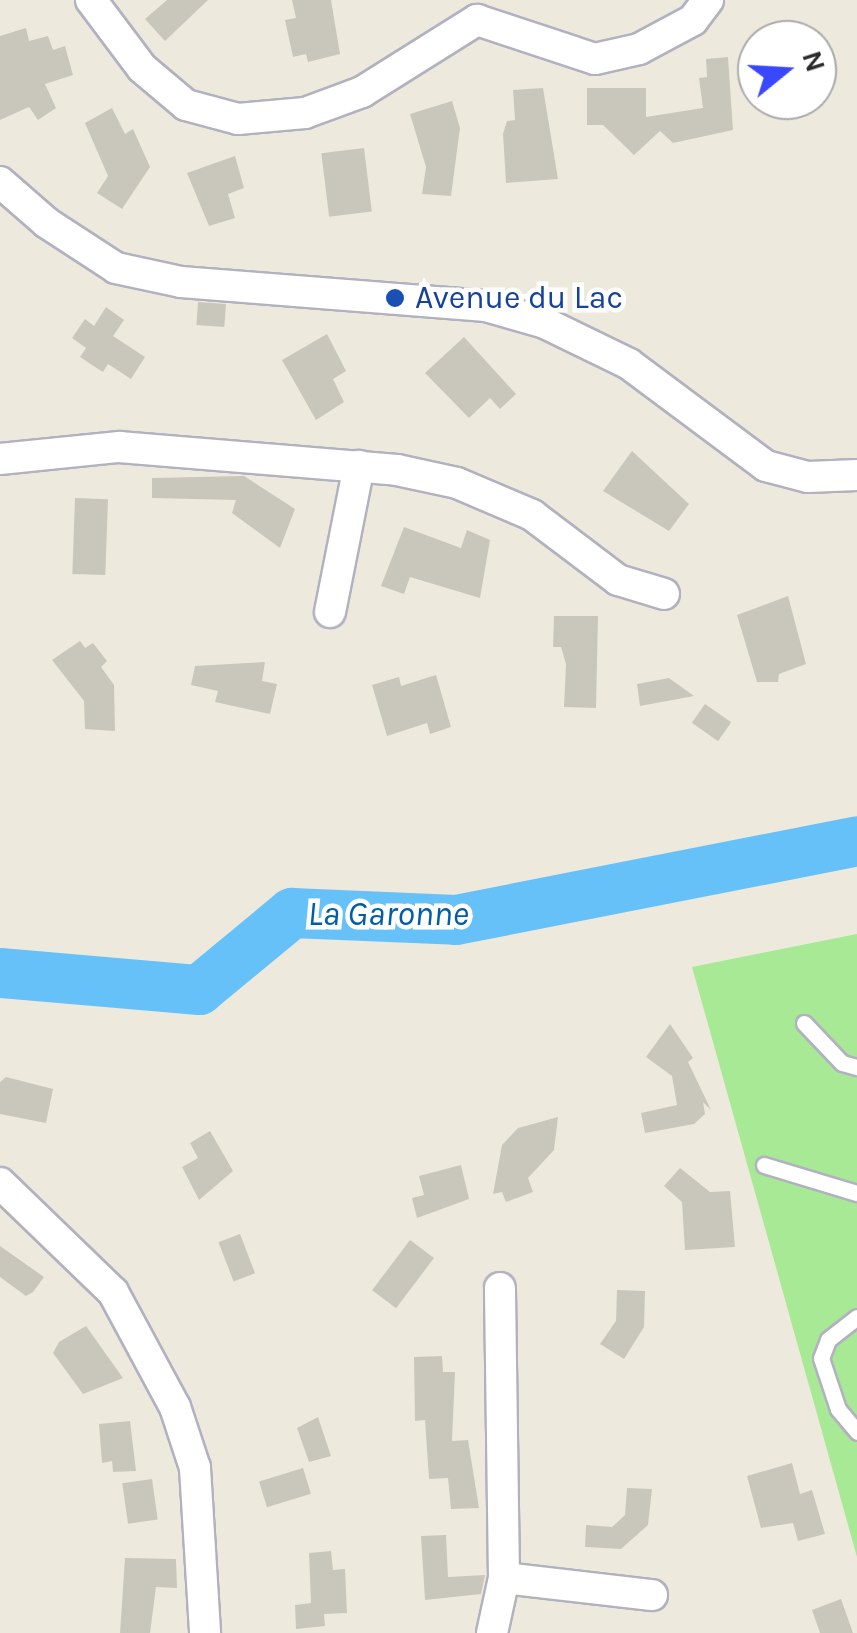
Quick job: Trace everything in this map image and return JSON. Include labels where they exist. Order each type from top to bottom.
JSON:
[{"type":"street","points":[[91,0],[142,68],[186,105],[238,119],[306,113],[362,92],[456,28],[478,20],[595,60],[640,49],[693,20],[708,0]]},
{"type":"street","points":[[0,182],[47,223],[116,268],[181,282],[486,306],[530,319],[628,364],[766,466],[808,478],[857,475]]},
{"type":"street","points":[[0,459],[119,447],[359,466],[457,482],[532,514],[618,580],[664,594]]},
{"type":"street","points":[[330,612],[359,466]]},
{"type":"street","points":[[0,1183],[113,1292],[168,1392],[194,1468],[205,1633]]},
{"type":"street","points":[[492,1633],[504,1578],[500,1288]]},
{"type":"street","points":[[504,1578],[652,1595]]},
{"type":"lane","points":[[804,1023],[842,1062],[857,1067]]},
{"type":"lane","points":[[764,1165],[857,1193]]},
{"type":"lane","points":[[857,1317],[828,1340],[820,1358],[838,1408],[857,1432]]},
{"type":"green space","points":[[857,934],[857,1557],[692,967]]},
{"type":"building","points":[[167,0],[208,0],[165,41],[145,19]]},
{"type":"building","points":[[292,0],[331,0],[340,54],[308,62],[306,54],[293,57],[285,20],[296,18]]},
{"type":"building","points":[[26,28],[29,41],[48,36],[53,50],[65,46],[73,75],[45,84],[56,108],[38,120],[29,107],[0,120],[0,36]]},
{"type":"building","points":[[728,57],[733,130],[673,143],[660,131],[634,155],[603,125],[587,125],[587,88],[646,88],[646,117],[703,108],[699,78],[707,77],[706,59]]},
{"type":"building","points":[[543,88],[558,179],[506,183],[503,134],[507,121],[515,120],[513,90]]},
{"type":"building","points":[[452,101],[460,128],[451,196],[422,194],[426,167],[410,114]]},
{"type":"building","points":[[112,108],[125,134],[133,129],[150,167],[122,209],[97,193],[108,176],[85,123]]},
{"type":"building","points":[[364,148],[372,212],[329,217],[321,153]]},
{"type":"building","points":[[235,156],[244,188],[228,194],[235,218],[209,226],[187,173]]},
{"type":"building","points":[[198,302],[226,304],[224,327],[196,325]]},
{"type":"building","points":[[106,307],[124,320],[113,336],[145,357],[131,379],[108,364],[103,372],[80,357],[86,348],[72,338],[85,319],[94,326]]},
{"type":"building","points":[[327,334],[346,371],[333,379],[344,402],[316,420],[282,360]]},
{"type":"building","points":[[464,337],[516,394],[500,409],[490,398],[469,418],[425,373]]},
{"type":"building","points":[[632,451],[689,504],[669,531],[603,491]]},
{"type":"building","points":[[244,476],[295,509],[280,548],[232,513],[236,500],[152,498],[152,478]]},
{"type":"building","points":[[75,498],[108,499],[105,575],[72,574]]},
{"type":"building","points":[[404,527],[461,548],[467,530],[490,540],[480,598],[410,577],[404,594],[381,586]]},
{"type":"building","points":[[788,596],[806,664],[779,674],[778,682],[757,682],[737,615]]},
{"type":"building","points":[[554,616],[598,616],[596,708],[564,707],[566,664],[561,647],[553,647]]},
{"type":"building","points":[[80,641],[85,648],[93,643],[107,661],[101,667],[114,685],[115,731],[85,729],[84,701],[52,660]]},
{"type":"building","points":[[265,662],[262,681],[277,684],[270,714],[215,702],[218,691],[191,685],[195,666]]},
{"type":"building","points":[[436,675],[451,727],[430,734],[427,723],[387,736],[372,685],[399,677],[401,686]]},
{"type":"building","points":[[669,678],[694,696],[640,706],[637,684]]},
{"type":"building","points":[[705,704],[731,722],[718,741],[692,723]]},
{"type":"building","points":[[670,1024],[693,1058],[688,1062],[711,1110],[703,1102],[705,1114],[694,1124],[645,1133],[641,1113],[677,1105],[672,1076],[646,1057]]},
{"type":"building","points":[[6,1077],[53,1089],[46,1123],[0,1114],[0,1082]]},
{"type":"building","points":[[558,1117],[554,1150],[528,1178],[533,1192],[506,1202],[502,1192],[493,1194],[502,1145],[518,1128]]},
{"type":"building","points":[[210,1131],[233,1171],[199,1200],[182,1167],[198,1158],[190,1143]]},
{"type":"building","points":[[461,1165],[469,1199],[417,1218],[412,1198],[424,1195],[419,1176]]},
{"type":"building","points":[[680,1168],[710,1192],[730,1191],[735,1247],[685,1250],[682,1202],[664,1186]]},
{"type":"building","points":[[240,1234],[255,1273],[234,1281],[219,1242]]},
{"type":"building","points":[[410,1240],[434,1258],[396,1308],[372,1290]]},
{"type":"building","points":[[0,1246],[44,1277],[33,1292],[26,1296],[0,1277]]},
{"type":"building","points":[[617,1290],[645,1291],[644,1327],[624,1359],[600,1344],[616,1321]]},
{"type":"building","points":[[86,1326],[123,1378],[83,1394],[53,1353],[59,1342]]},
{"type":"building","points":[[442,1356],[443,1372],[455,1372],[452,1441],[468,1440],[479,1508],[451,1509],[448,1478],[429,1479],[425,1420],[415,1421],[414,1357]]},
{"type":"building","points":[[318,1417],[331,1456],[309,1462],[297,1428]]},
{"type":"building","points":[[130,1421],[136,1471],[113,1472],[112,1461],[102,1463],[99,1424]]},
{"type":"building","points":[[792,1463],[800,1494],[812,1490],[825,1534],[798,1541],[793,1523],[761,1528],[747,1476]]},
{"type":"building","points":[[303,1468],[311,1494],[267,1507],[259,1481]]},
{"type":"building","points":[[152,1479],[158,1520],[128,1524],[122,1483]]},
{"type":"building","points":[[627,1488],[652,1489],[648,1525],[621,1549],[585,1547],[586,1525],[612,1527],[625,1515]]},
{"type":"building","points":[[446,1535],[448,1577],[485,1575],[481,1594],[425,1600],[421,1536]]},
{"type":"building","points":[[331,1551],[333,1570],[345,1569],[347,1613],[324,1614],[325,1626],[296,1629],[295,1605],[311,1603],[309,1553]]},
{"type":"building","points":[[125,1558],[176,1559],[177,1588],[156,1587],[150,1633],[120,1633]]},
{"type":"building","points":[[841,1599],[853,1633],[820,1633],[812,1610]]},
{"type":"waterway","name":"La Garonne","points":[[0,973],[199,990],[292,913],[456,920],[857,841]]},
{"type":"place","name":"Avenue du Lac","points":[[395,298]]}]
